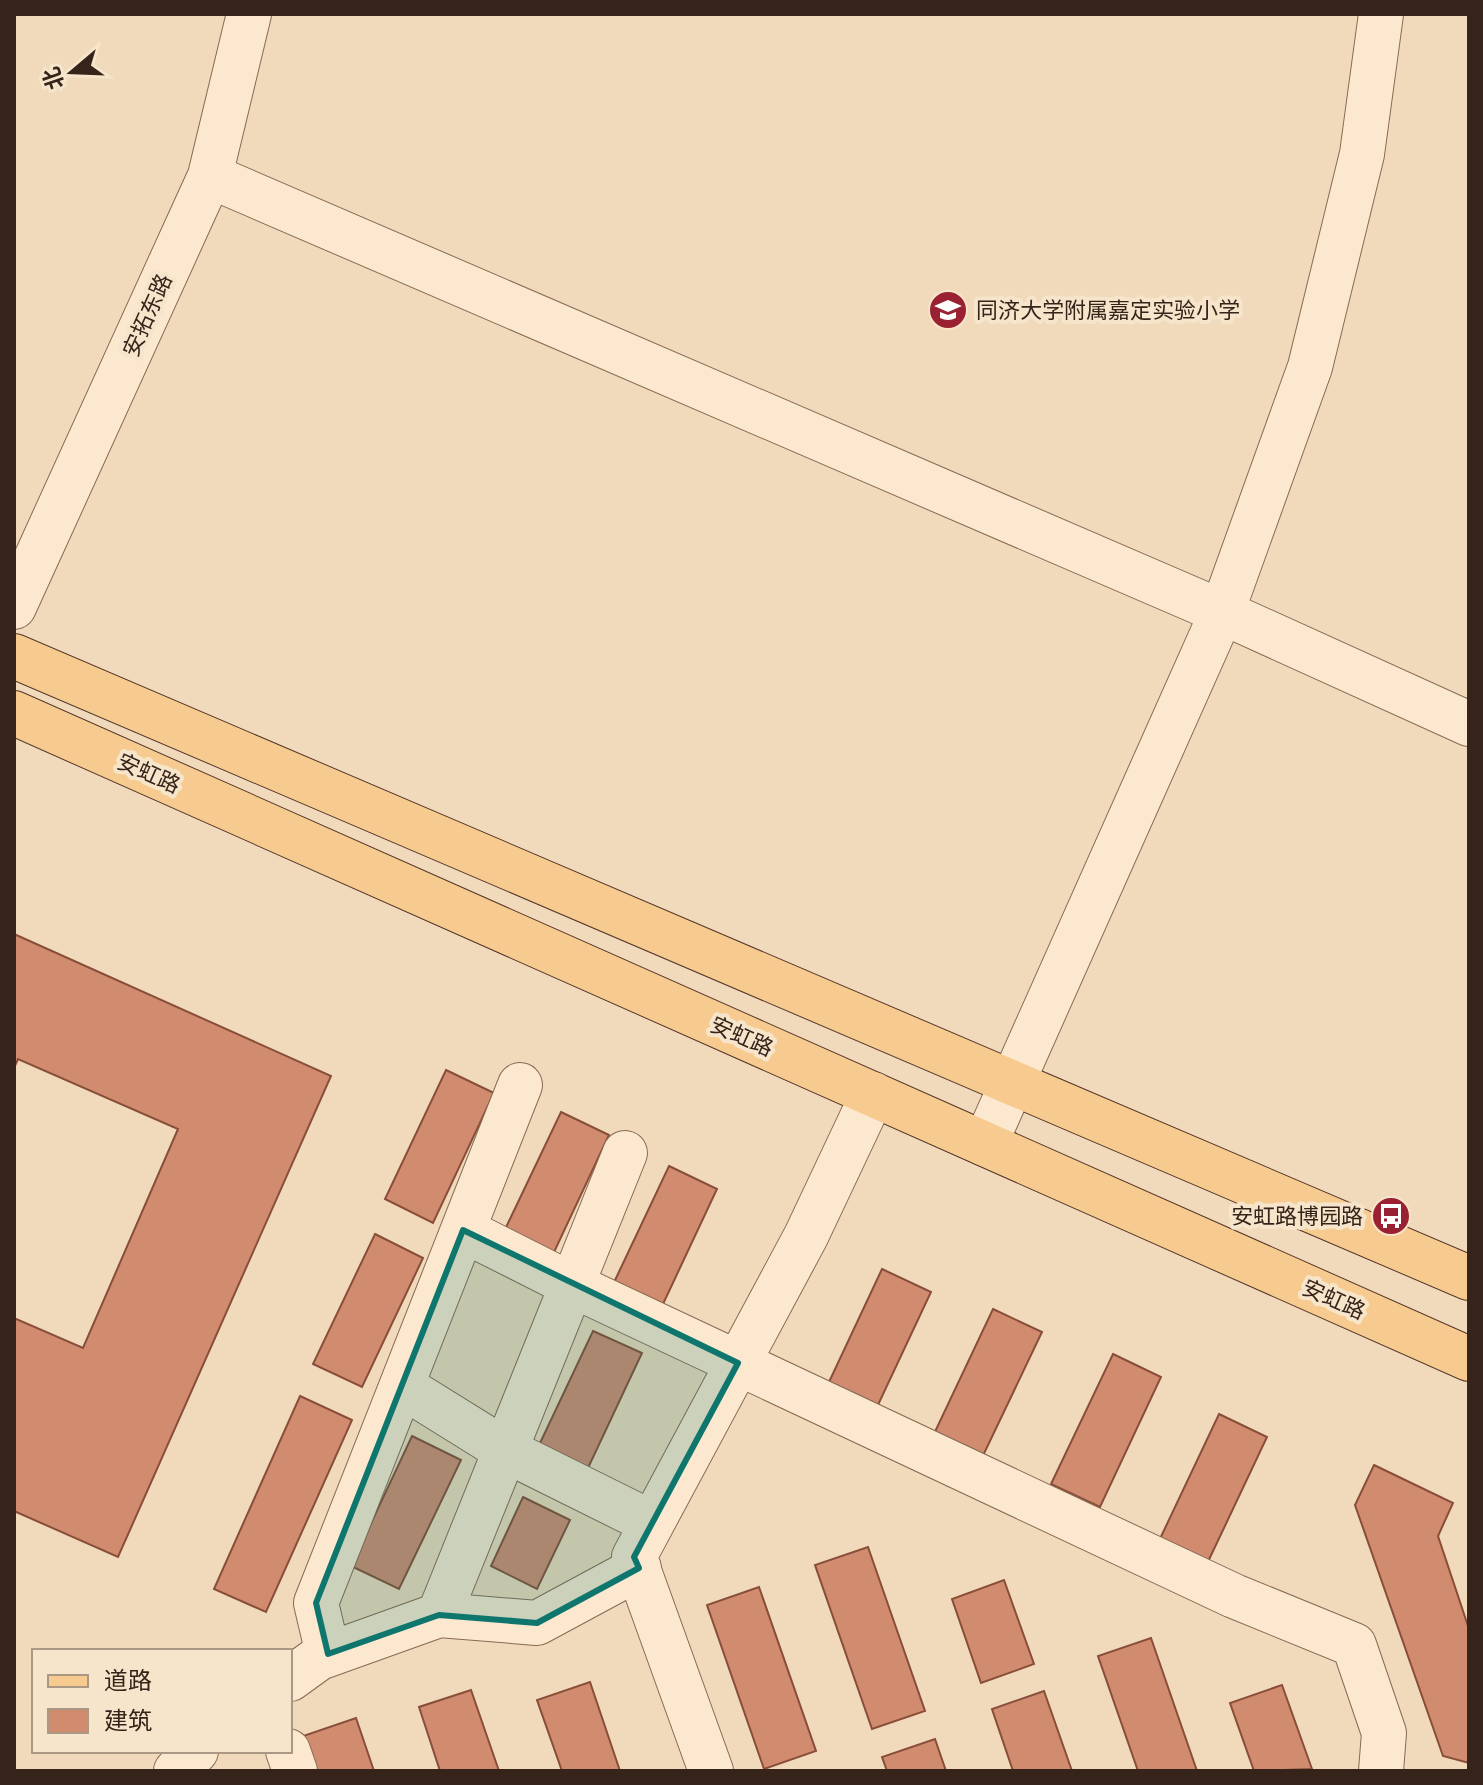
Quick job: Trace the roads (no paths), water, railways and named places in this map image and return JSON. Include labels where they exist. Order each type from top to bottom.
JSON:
[{"type":"main road","points":[[14,656],[1469,1278]]},
{"type":"main road","name":"安虹路","points":[[14,713],[1469,1359]]},
{"type":"street","name":"安拓东路","points":[[14,607],[210,176],[249,14]]},
{"type":"street","points":[[985,1144],[1222,612],[1310,367],[1362,154],[1381,14]]},
{"type":"street","points":[[210,176],[1222,612],[1469,724]]},
{"type":"street","points":[[328,1654],[316,1603],[520,1085]]},
{"type":"street","points":[[711,1771],[634,1557],[806,1236],[873,1094]]},
{"type":"street","points":[[439,1615],[625,1153]]},
{"type":"street","points":[[463,1230],[572,1285],[1234,1596],[1354,1645],[1384,1733],[1381,1771]]},
{"type":"street","points":[[402,1386],[505,1450],[652,1523]]},
{"type":"street","points":[[292,1678],[328,1654],[439,1615],[537,1623],[639,1568]]},
{"type":"street","points":[[176,1771],[194,1753]]},
{"type":"place","name":"同济大学附属嘉定实验小学","points":[[948,310]]},
{"type":"place","name":"安虹路博园路","points":[[1391,1216]]}]
